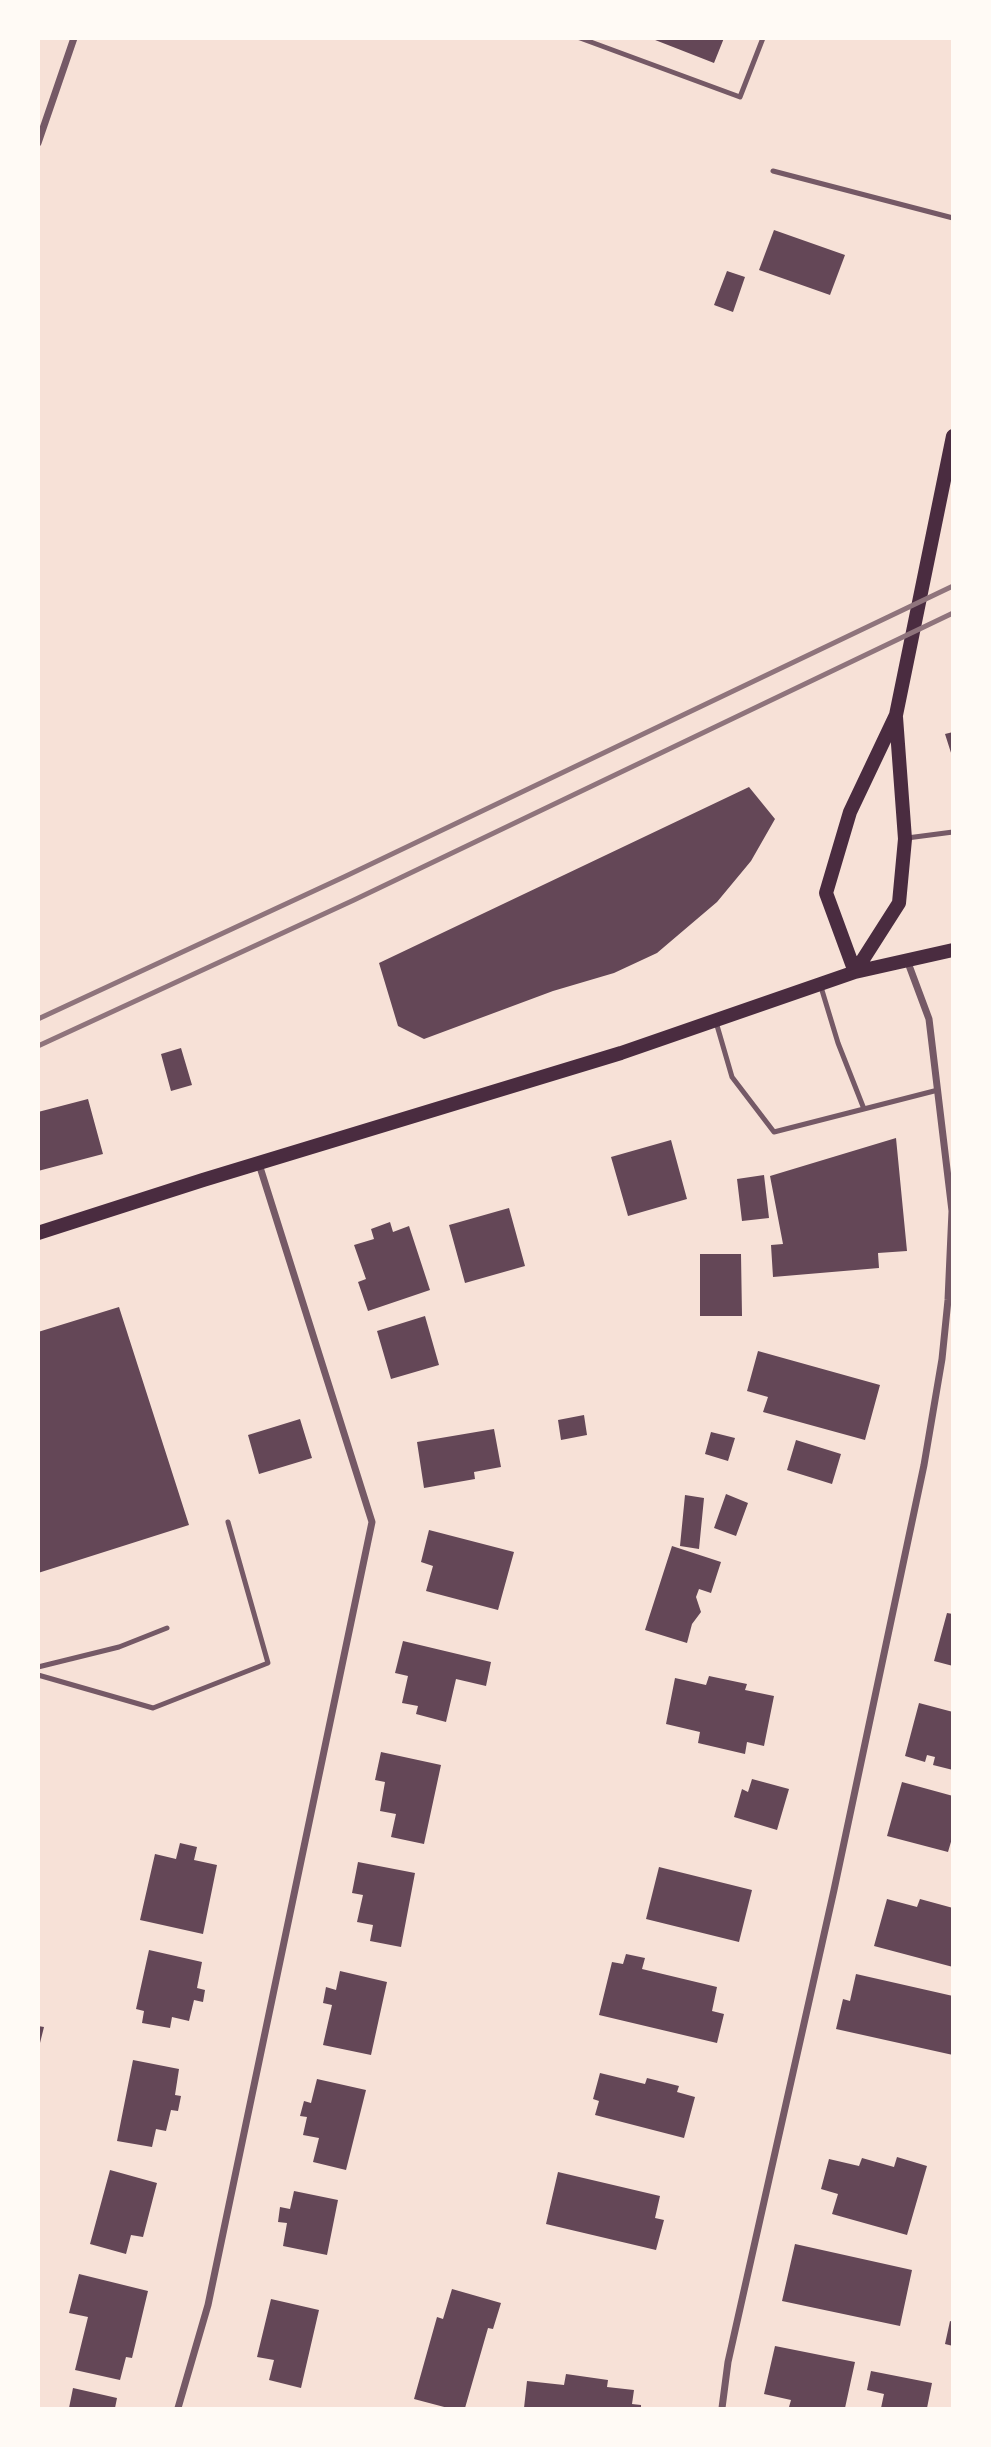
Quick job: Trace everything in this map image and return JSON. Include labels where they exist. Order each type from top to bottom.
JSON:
[{"type":"main road","points":[[855,972],[826,893],[850,812],[896,715],[953,436]]},
{"type":"main road","points":[[855,972],[899,903],[905,839],[896,715]]},
{"type":"main road","points":[[38,1233],[621,1053],[855,972],[953,950]]},
{"type":"street","points":[[38,143],[74,38]]},
{"type":"street","points":[[722,2409],[728,2361],[834,1890],[938,1388],[948,1300],[952,1211],[929,1019],[907,960]]},
{"type":"street","points":[[178,2409],[208,2305],[372,1522],[259,1164]]},
{"type":"lane","points":[[580,38],[740,97],[763,38]]},
{"type":"lane","points":[[774,172],[953,218]]},
{"type":"lane","points":[[905,839],[953,832]]},
{"type":"lane","points":[[820,984],[838,1043],[864,1109]]},
{"type":"lane","points":[[715,1019],[732,1077],[774,1132],[938,1090]]},
{"type":"lane","points":[[38,1675],[153,1708],[268,1663],[228,1522]]},
{"type":"lane","points":[[38,1667],[119,1647],[167,1628]]},
{"type":"building","points":[[650,38],[724,38],[714,63]]},
{"type":"building","points":[[774,230],[845,255],[830,295],[759,270]]},
{"type":"building","points":[[727,271],[745,277],[733,312],[714,305]]},
{"type":"building","points":[[953,732],[953,756],[952,756],[945,734]]},
{"type":"building","points":[[749,787],[775,819],[751,861],[717,902],[657,953],[614,973],[553,991],[424,1039],[398,1026],[379,963]]},
{"type":"building","points":[[181,1048],[192,1085],[171,1091],[161,1054]]},
{"type":"building","points":[[88,1099],[103,1154],[38,1171],[38,1112]]},
{"type":"building","points":[[896,1138],[907,1251],[878,1253],[879,1268],[773,1277],[771,1245],[783,1244],[770,1176]]},
{"type":"building","points":[[671,1140],[687,1199],[628,1216],[611,1157]]},
{"type":"building","points":[[764,1175],[769,1218],[742,1221],[737,1179]]},
{"type":"building","points":[[509,1208],[525,1266],[465,1283],[449,1225]]},
{"type":"building","points":[[390,1222],[393,1232],[409,1226],[430,1290],[368,1311],[358,1282],[366,1279],[354,1245],[374,1239],[371,1229]]},
{"type":"building","points":[[700,1254],[741,1254],[742,1316],[700,1316]]},
{"type":"building","points":[[119,1307],[189,1525],[38,1573],[38,1332]]},
{"type":"building","points":[[425,1316],[439,1365],[391,1379],[377,1331]]},
{"type":"building","points":[[758,1351],[880,1385],[865,1440],[763,1412],[768,1397],[747,1391]]},
{"type":"building","points":[[584,1415],[587,1435],[561,1440],[558,1420]]},
{"type":"building","points":[[300,1419],[312,1458],[259,1474],[248,1435]]},
{"type":"building","points":[[494,1429],[501,1467],[474,1472],[475,1479],[424,1488],[417,1442]]},
{"type":"building","points":[[711,1432],[735,1438],[728,1461],[705,1454]]},
{"type":"building","points":[[796,1440],[841,1454],[832,1484],[787,1470]]},
{"type":"building","points":[[726,1494],[748,1503],[736,1536],[714,1528]]},
{"type":"building","points":[[685,1495],[704,1498],[699,1549],[680,1546]]},
{"type":"building","points":[[429,1530],[514,1552],[498,1610],[426,1591],[433,1566],[421,1562]]},
{"type":"building","points":[[672,1546],[721,1562],[711,1593],[699,1589],[696,1597],[701,1612],[692,1624],[687,1643],[645,1630]]},
{"type":"building","points":[[947,1613],[953,1614],[953,1666],[934,1661]]},
{"type":"building","points":[[403,1641],[491,1662],[486,1686],[456,1679],[446,1722],[416,1714],[418,1706],[402,1703],[408,1676],[395,1673]]},
{"type":"building","points":[[709,1676],[747,1684],[745,1690],[774,1696],[764,1746],[747,1742],[745,1754],[698,1743],[700,1732],[666,1724],[675,1678],[706,1685]]},
{"type":"building","points":[[919,1703],[953,1712],[953,1770],[933,1765],[935,1757],[927,1755],[925,1762],[905,1756]]},
{"type":"building","points":[[381,1752],[441,1765],[424,1844],[391,1837],[396,1814],[380,1811],[385,1782],[375,1780]]},
{"type":"building","points":[[752,1779],[789,1789],[777,1830],[734,1817],[742,1789],[748,1792]]},
{"type":"building","points":[[902,1782],[953,1796],[953,1835],[948,1852],[887,1836]]},
{"type":"building","points":[[180,1843],[197,1847],[194,1860],[217,1865],[203,1934],[140,1920],[155,1854],[176,1859]]},
{"type":"building","points":[[358,1862],[415,1873],[401,1947],[370,1941],[373,1925],[357,1922],[363,1895],[352,1893]]},
{"type":"building","points":[[659,1867],[752,1890],[739,1942],[646,1919]]},
{"type":"building","points":[[887,1899],[917,1907],[920,1899],[953,1908],[953,1967],[874,1946]]},
{"type":"building","points":[[149,1950],[202,1962],[197,1988],[205,1990],[203,2002],[194,2000],[189,2021],[172,2017],[170,2028],[142,2023],[144,2011],[136,2009]]},
{"type":"building","points":[[626,1954],[645,1958],[642,1969],[717,1987],[712,2011],[724,2014],[717,2043],[599,2015],[612,1962],[623,1964]]},
{"type":"building","points":[[340,1971],[387,1982],[371,2055],[323,2045],[332,2005],[323,2003],[326,1987],[336,1990]]},
{"type":"building","points":[[856,1974],[953,1996],[953,2055],[836,2029],[843,1999],[850,2001]]},
{"type":"building","points":[[38,2026],[44,2027],[39,2047],[38,2047]]},
{"type":"building","points":[[133,2060],[179,2069],[175,2095],[181,2096],[178,2111],[171,2110],[166,2131],[156,2129],[152,2147],[117,2141]]},
{"type":"building","points":[[600,2073],[645,2084],[647,2078],[679,2086],[677,2092],[695,2097],[684,2138],[595,2115],[599,2101],[593,2099]]},
{"type":"building","points":[[317,2079],[366,2090],[346,2170],[313,2162],[319,2138],[303,2135],[307,2117],[300,2116],[304,2101],[311,2103]]},
{"type":"building","points":[[897,2157],[927,2166],[907,2235],[832,2214],[838,2194],[821,2189],[829,2159],[859,2166],[862,2158],[894,2167]]},
{"type":"building","points":[[110,2170],[157,2183],[143,2237],[131,2235],[126,2254],[90,2244]]},
{"type":"building","points":[[558,2172],[660,2196],[655,2218],[664,2220],[656,2250],[546,2224]]},
{"type":"building","points":[[294,2191],[338,2200],[327,2255],[283,2246],[287,2223],[278,2222],[280,2207],[290,2209]]},
{"type":"building","points":[[795,2244],[912,2270],[900,2326],[782,2301]]},
{"type":"building","points":[[79,2274],[148,2291],[132,2358],[126,2357],[120,2380],[75,2370],[88,2317],[69,2313]]},
{"type":"building","points":[[452,2289],[501,2303],[493,2329],[488,2328],[465,2408],[448,2408],[414,2399],[437,2317],[443,2319]]},
{"type":"building","points":[[271,2299],[319,2310],[301,2388],[269,2380],[274,2360],[257,2357]]},
{"type":"building","points":[[950,2321],[953,2322],[953,2346],[945,2344]]},
{"type":"building","points":[[775,2346],[855,2362],[845,2408],[789,2407],[791,2400],[764,2394]]},
{"type":"building","points":[[871,2371],[932,2383],[927,2408],[881,2408],[884,2394],[867,2390]]},
{"type":"building","points":[[566,2374],[608,2380],[607,2387],[634,2390],[632,2404],[641,2405],[641,2408],[524,2408],[527,2381],[564,2385]]},
{"type":"building","points":[[73,2388],[117,2398],[115,2408],[69,2408]]},
{"type":"railway","points":[[38,1019],[346,876],[953,586]]},
{"type":"railway","points":[[38,1046],[354,900],[953,613]]}]
